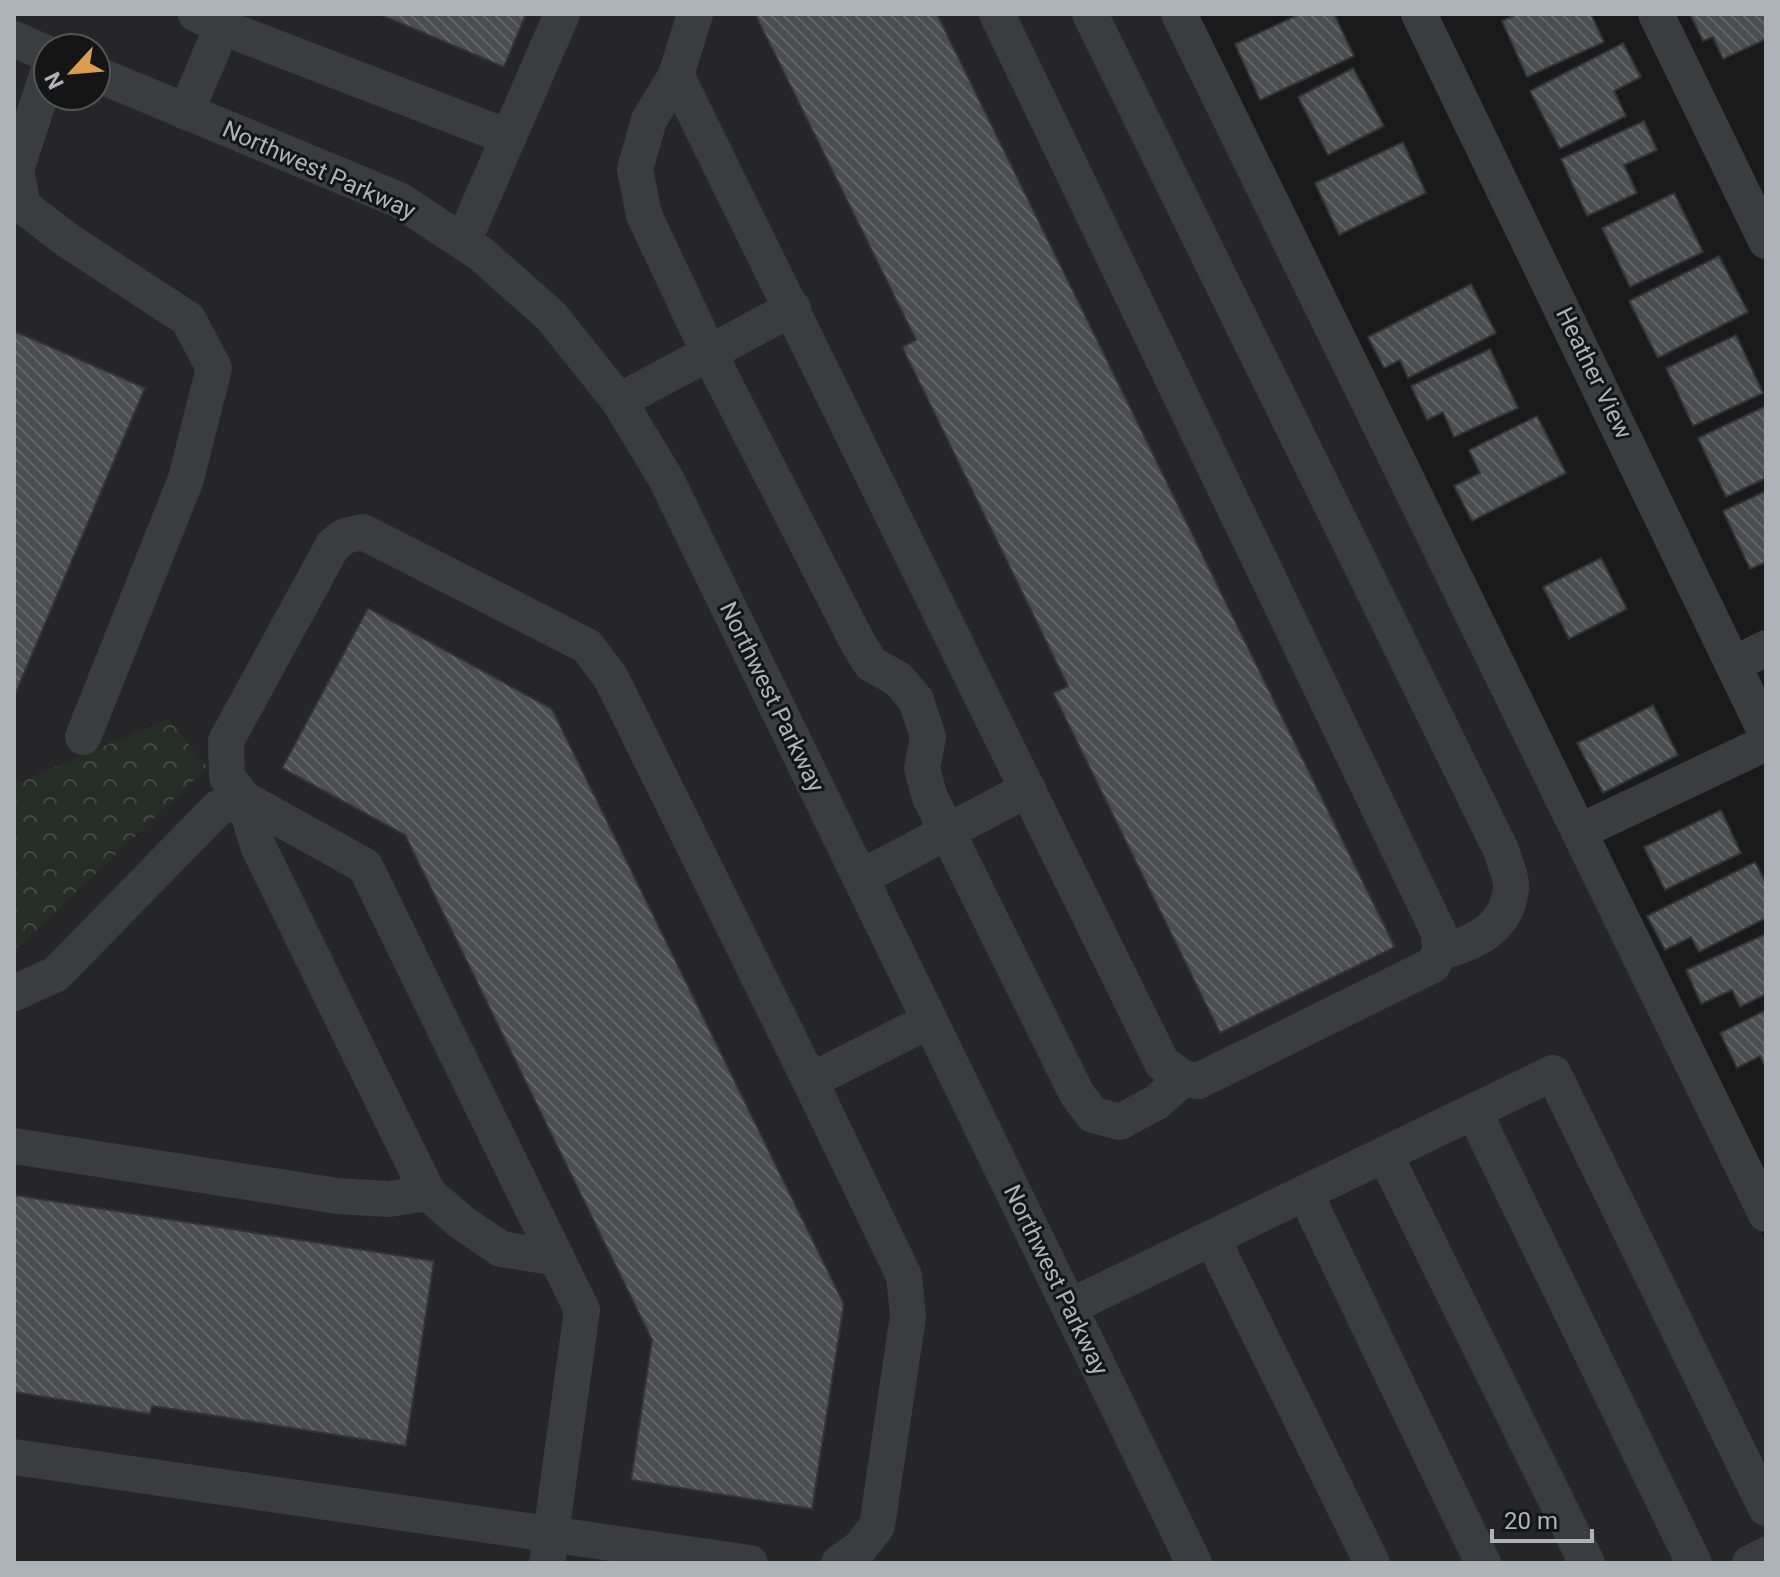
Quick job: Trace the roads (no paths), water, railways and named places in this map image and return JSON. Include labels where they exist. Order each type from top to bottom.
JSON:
[{"type":"street","points":[[463,242],[562,14]]},
{"type":"street","points":[[695,14],[676,75],[649,120],[635,169],[644,215],[709,353],[858,643],[871,664],[898,679],[916,700],[928,737],[922,768],[929,795],[1077,1094],[1093,1115],[1120,1122],[1157,1102],[1183,1078]]},
{"type":"street","points":[[676,75],[1162,1063],[1183,1078],[1198,1081],[1433,965],[1440,952],[1439,933],[997,14]]},
{"type":"street","points":[[1090,14],[1501,850],[1511,886],[1500,921],[1472,944],[1440,952]]},
{"type":"street","points":[[1179,14],[1766,1214]]},
{"type":"street","name":"Heather View","points":[[1419,14],[1766,733]]},
{"type":"street","points":[[1656,14],[1766,241]]},
{"type":"street","points":[[186,112],[209,20],[508,137]]},
{"type":"street","name":"Northwest Parkway","points":[[112,81],[399,200],[463,242],[551,316],[619,401],[666,479],[1194,1563]]},
{"type":"street","points":[[35,112],[16,170],[23,206],[67,240],[188,319],[214,368],[186,479],[83,737]]},
{"type":"street","points":[[619,401],[793,308]]},
{"type":"street","points":[[557,1258],[501,1249],[461,1222],[428,1193],[258,846],[244,799],[227,777],[226,741],[333,545],[345,536],[363,532],[587,646],[611,678],[904,1276],[908,1316],[877,1526],[860,1548],[839,1563]]},
{"type":"street","points":[[1733,665],[1766,648]]},
{"type":"street","points":[[1579,832],[1766,743]]},
{"type":"street","points":[[860,878],[1028,789]]},
{"type":"street","points":[[14,993],[56,974],[218,808],[244,799],[365,866],[582,1310],[549,1548]]},
{"type":"street","points":[[810,1081],[929,1021]]},
{"type":"street","points":[[1069,1307],[1553,1073],[1766,1508]]},
{"type":"street","points":[[1474,1112],[1694,1563]]},
{"type":"street","points":[[14,1146],[338,1196],[389,1199],[428,1193]]},
{"type":"street","points":[[1385,1155],[1587,1563]]},
{"type":"street","points":[[1305,1193],[1483,1563]]},
{"type":"street","points":[[1212,1238],[1372,1563]]},
{"type":"street","points":[[14,1457],[549,1548],[750,1563]]},
{"type":"street","points":[[1750,1563],[1766,1555]]}]
